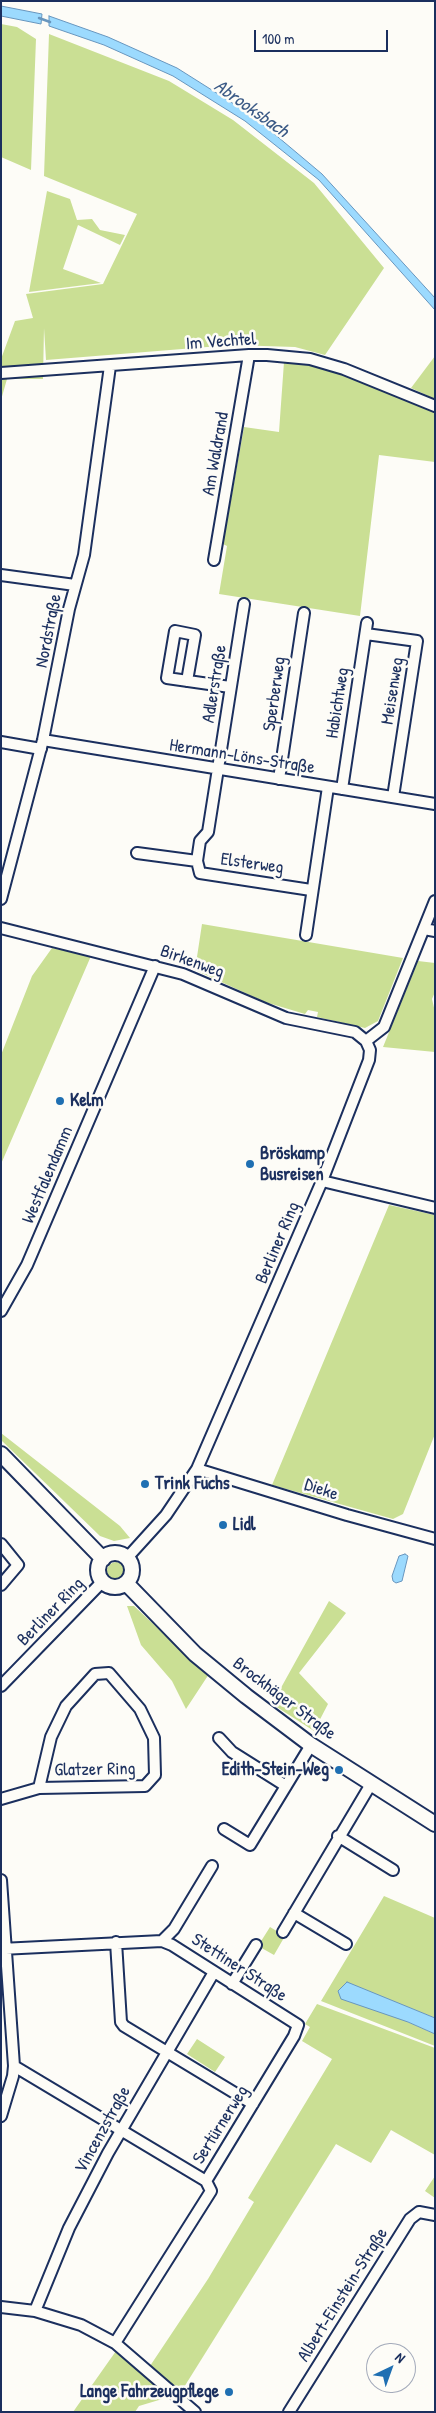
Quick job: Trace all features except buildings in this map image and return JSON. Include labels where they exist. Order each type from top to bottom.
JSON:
[{"type":"street","name":"Im Vechtel","points":[[1,373],[248,355],[310,359],[344,369],[435,406]]},
{"type":"street","name":"Am Waldrand","points":[[214,560],[248,355]]},
{"type":"street","name":"Nordstraße","points":[[1,899],[42,745],[75,585],[84,555],[110,366]]},
{"type":"street","points":[[1,575],[75,585]]},
{"type":"street","name":"Adlerstraße","points":[[218,770],[244,604]]},
{"type":"street","name":"Sperberweg","points":[[279,780],[304,613]]},
{"type":"street","name":"Habichtweg","points":[[342,789],[367,623]]},
{"type":"street","points":[[187,681],[195,635],[175,631],[167,678],[187,681],[230,687]]},
{"type":"street","name":"Meisenweg","points":[[366,634],[417,641],[393,797]]},
{"type":"street","name":"Hermann-Löns-Straße","points":[[1,742],[42,745],[218,770],[435,804]]},
{"type":"street","name":"Elsterweg","points":[[218,770],[208,832],[200,840],[197,861],[200,874],[312,890]]},
{"type":"street","points":[[306,935],[328,787]]},
{"type":"street","name":"Elsterweg","points":[[137,852],[197,861]]},
{"type":"street","points":[[366,1041],[384,1027],[435,901]]},
{"type":"street","name":"Birkenweg","points":[[1,928],[155,966],[209,984],[286,1018],[354,1032],[366,1041]]},
{"type":"street","points":[[424,929],[435,931]]},
{"type":"street","name":"Westfalendamm","points":[[1,1311],[27,1265],[155,966]]},
{"type":"street","name":"Berliner Ring","points":[[127,1558],[166,1515],[197,1469],[322,1181],[369,1060],[370,1050],[366,1041]]},
{"type":"street","points":[[322,1181],[435,1208]]},
{"type":"street","points":[[1,1454],[103,1559]]},
{"type":"street","name":"Dieke","points":[[197,1469],[347,1516],[435,1539]]},
{"type":"street","points":[[1,1544],[18,1565],[1,1585]]},
{"type":"street","points":[[118,1553],[127,1558],[132,1574],[126,1583],[112,1586],[103,1581],[99,1568],[103,1559],[118,1553]]},
{"type":"street","name":"Berliner Ring","points":[[1,1686],[103,1581]]},
{"type":"street","name":"Brockhäger Straße","points":[[126,1583],[195,1654],[246,1696],[311,1744],[370,1784],[435,1824]]},
{"type":"street","name":"Glatzer Ring","points":[[1,1799],[39,1788],[145,1786],[155,1774],[154,1738],[140,1709],[109,1673],[95,1674],[66,1706],[51,1737],[39,1788]]},
{"type":"street","points":[[219,1738],[232,1752],[286,1786]]},
{"type":"street","points":[[224,1829],[250,1846],[311,1744]]},
{"type":"street","points":[[283,1932],[370,1784]]},
{"type":"street","points":[[338,1836],[393,1870]]},
{"type":"street","points":[[3,1950],[162,1940],[174,1929],[212,1866]]},
{"type":"street","points":[[1,1880],[3,1950],[14,2066],[2,2114]]},
{"type":"street","points":[[294,1913],[346,1944]]},
{"type":"street","name":"Stettiner Straße","points":[[162,1940],[298,2025]]},
{"type":"street","points":[[116,1942],[121,2022],[124,2026],[253,2104]]},
{"type":"street","points":[[232,1984],[256,1945]]},
{"type":"street","name":"Vincenzstraße","points":[[34,2311],[69,2228],[166,2052],[214,1972]]},
{"type":"street","name":"Sertürnerweg","points":[[115,2343],[211,2191],[206,2181],[298,2030],[298,2025]]},
{"type":"street","points":[[14,2066],[206,2181]]},
{"type":"street","name":"Albert-Einstein-Straße","points":[[290,2412],[410,2218],[419,2212],[435,2215]]},
{"type":"street","points":[[1,2307],[34,2311],[81,2325],[115,2343],[195,2412]]},
{"type":"green space","points":[[1,24],[17,27],[36,39],[31,170],[1,157]]},
{"type":"green space","points":[[49,34],[169,81],[233,120],[314,183],[384,268],[325,355],[295,347],[232,345],[46,360],[44,328],[43,379],[7,379],[1,400],[1,359],[15,321],[33,318],[26,294],[103,284],[137,214],[44,176]]},
{"type":"green space","points":[[47,191],[70,199],[77,220],[92,219],[100,230],[125,235],[120,245],[78,225],[63,269],[101,283],[29,292]]},
{"type":"green space","points":[[435,356],[435,399],[411,388]]},
{"type":"green space","points":[[284,362],[306,364],[341,373],[435,411],[435,462],[379,455],[360,616],[219,594],[227,546],[223,544],[244,427],[279,432]]},
{"type":"green space","points":[[202,924],[403,958],[378,1021],[365,1028],[317,1017],[318,1012],[308,1010],[305,1014],[265,1002],[195,970]]},
{"type":"green space","points":[[52,948],[91,956],[1,1164],[1,1055],[32,976]]},
{"type":"green space","points":[[418,961],[435,963],[435,992],[432,999],[435,1012],[435,1052],[383,1047]]},
{"type":"green space","points":[[389,1205],[435,1215],[435,1434],[403,1514],[393,1519],[272,1485]]},
{"type":"green space","points":[[1,1433],[120,1526],[130,1538],[114,1541],[100,1536],[2,1441]]},
{"type":"green space","points":[[116,1562],[122,1565],[125,1571],[122,1577],[116,1580],[110,1577],[107,1571],[110,1565]]},
{"type":"green space","points":[[329,1601],[346,1613],[299,1673],[328,1704],[314,1731],[272,1704]]},
{"type":"green space","points":[[127,1606],[134,1606],[209,1674],[186,1709],[172,1681],[141,1645]]},
{"type":"green space","points":[[384,1896],[435,1918],[435,2018],[347,1983],[408,2022],[435,2034],[435,2046],[321,2001]]},
{"type":"green space","points":[[270,1927],[285,1936],[274,1955],[258,1946]]},
{"type":"green space","points":[[317,2004],[435,2048],[435,2155],[391,2130],[371,2163],[336,2144],[181,2392],[150,2366],[208,2279],[254,2202],[248,2198],[332,2059],[302,2041],[310,2027],[305,2024]]},
{"type":"green space","points":[[197,2039],[225,2057],[215,2072],[187,2054]]},
{"type":"green space","points":[[435,2176],[435,2198],[425,2191]]},
{"type":"green space","points":[[116,2351],[169,2397],[139,2406],[135,2412],[73,2412]]},
{"type":"water","points":[[1,6],[42,14],[41,24],[1,16]]},
{"type":"water","points":[[49,16],[108,37],[177,68],[253,116],[322,174],[435,298],[435,310],[319,180],[245,121],[173,76],[104,45],[49,26]]},
{"type":"water","points":[[405,1554],[408,1556],[402,1581],[396,1583],[393,1581],[392,1576],[399,1556]]},
{"type":"water","points":[[347,1982],[435,2018],[435,2034],[408,2022],[341,1999],[338,1991]]},
{"type":"waterway","name":"Abrooksbach","points":[[39,18],[50,22]]},
{"type":"place","name":"Kelm","points":[[60,1101]]},
{"type":"place","name":"Bröskamp Busreisen","points":[[250,1164]]},
{"type":"place","name":"Trink Fuchs","points":[[145,1484]]},
{"type":"place","name":"Lidl","points":[[223,1525]]},
{"type":"place","name":"Edith-Stein-Weg","points":[[339,1770]]},
{"type":"place","name":"Lange Fahrzeugpflege","points":[[229,2392]]}]
